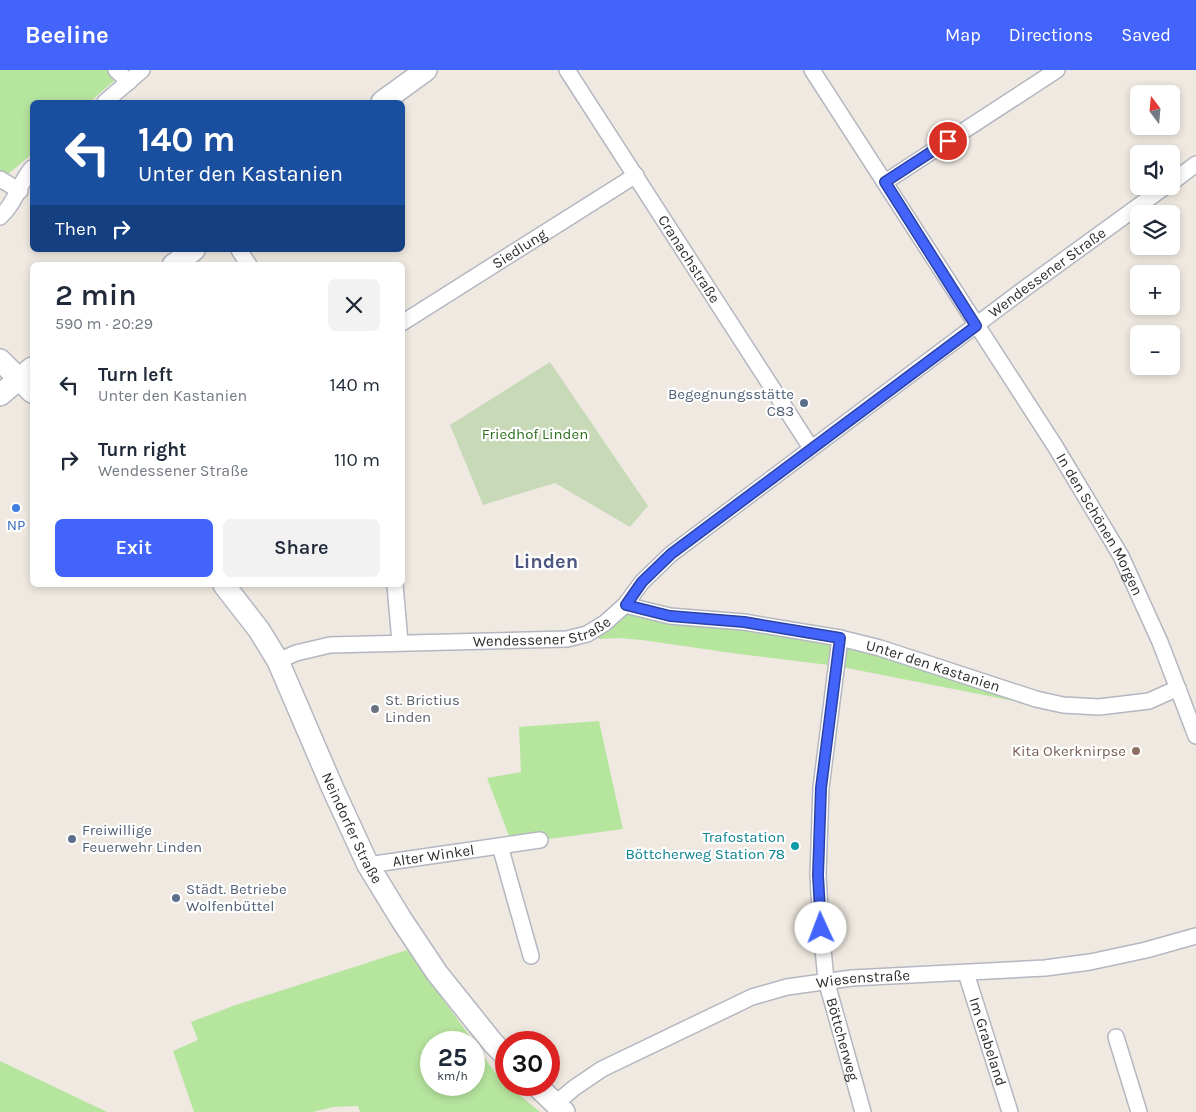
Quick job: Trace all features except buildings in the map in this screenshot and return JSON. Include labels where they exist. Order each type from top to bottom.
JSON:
[{"type":"street","points":[[116,70],[129,82]]},
{"type":"street","points":[[107,100],[142,70]]},
{"type":"street","points":[[385,100],[426,70]]},
{"type":"street","name":"Cranachstraße","points":[[567,70],[811,448]]},
{"type":"street","name":"In den Schönen Morgen","points":[[812,70],[1084,493],[1121,556],[1144,603],[1196,736]]},
{"type":"street","points":[[885,182],[1057,70]]},
{"type":"street","points":[[1180,176],[1196,164]]},
{"type":"street","points":[[0,217],[12,204],[20,191],[24,178],[30,170]]},
{"type":"street","name":"Siedlung","points":[[405,321],[636,175]]},
{"type":"street","points":[[0,179],[20,191]]},
{"type":"street","name":"Wendessener Straße","points":[[278,661],[315,647],[330,645],[567,639],[586,634],[606,623],[626,605],[642,582],[671,554],[811,448],[1154,195]]},
{"type":"street","points":[[177,262],[191,252]]},
{"type":"street","points":[[0,360],[28,380],[0,395]]},
{"type":"street","name":"Neindorfer Straße","points":[[226,587],[259,630],[278,661],[368,865],[437,973],[495,1044]]},
{"type":"street","points":[[395,587],[400,642]]},
{"type":"street","name":"Unter den Kastanien","points":[[626,605],[670,616],[744,622],[840,638],[880,648],[1036,699],[1063,705],[1099,707],[1149,701],[1178,688]]},
{"type":"street","name":"Böttcherweg","points":[[840,638],[821,788],[818,875],[826,980],[863,1112]]},
{"type":"street","name":"Alter Winkel","points":[[368,865],[540,840]]},
{"type":"street","points":[[500,846],[531,956]]},
{"type":"street","name":"Wiesenstraße","points":[[559,1108],[574,1088],[602,1069],[752,997],[787,986],[826,980],[1045,968],[1090,962],[1146,950],[1196,936]]},
{"type":"street","name":"Im Grabeland","points":[[966,973],[1010,1112]]},
{"type":"street","points":[[1116,1037],[1139,1112]]},
{"type":"street","points":[[547,1096],[559,1108]]},
{"type":"green space","points":[[0,70],[126,70],[92,100],[30,100],[30,156],[7,175],[0,175]]},
{"type":"green space","name":"Friedhof Linden","points":[[550,362],[648,506],[630,527],[555,483],[483,505],[450,425]]},
{"type":"green space","points":[[625,605],[840,638],[1036,699],[1014,701],[837,666],[642,640],[600,639],[587,634]]},
{"type":"green space","points":[[599,721],[623,829],[512,844],[487,778],[521,772],[519,727]]},
{"type":"green space","points":[[407,950],[466,1031],[420,1031],[420,1096],[485,1096],[485,1058],[495,1072],[495,1096],[521,1096],[540,1112],[360,1112],[358,1106],[333,1107],[313,1112],[194,1112],[173,1051],[198,1040],[191,1022],[233,1006]]},
{"type":"green space","points":[[0,1061],[107,1112],[0,1112]]},
{"type":"place","name":"Begegnungsstätte C83","points":[[804,403]]},
{"type":"place","name":"NP","points":[[16,508]]},
{"type":"place","name":"St. Brictius Linden","points":[[375,709]]},
{"type":"place","name":"Kita Okerknirpse","points":[[1136,751]]},
{"type":"place","name":"Freiwillige Feuerwehr Linden","points":[[72,839]]},
{"type":"place","name":"Trafostation Böttcherweg Station 78","points":[[795,846]]},
{"type":"place","name":"Städt. Betriebe Wolfenbüttel","points":[[176,898]]},
{"type":"district","name":"Linden","points":[[546,561]]},
{"type":"route","points":[[821,928],[818,875],[821,788],[840,638],[744,622],[670,616],[626,605],[642,582],[671,554],[976,326],[885,182],[948,141]]}]
